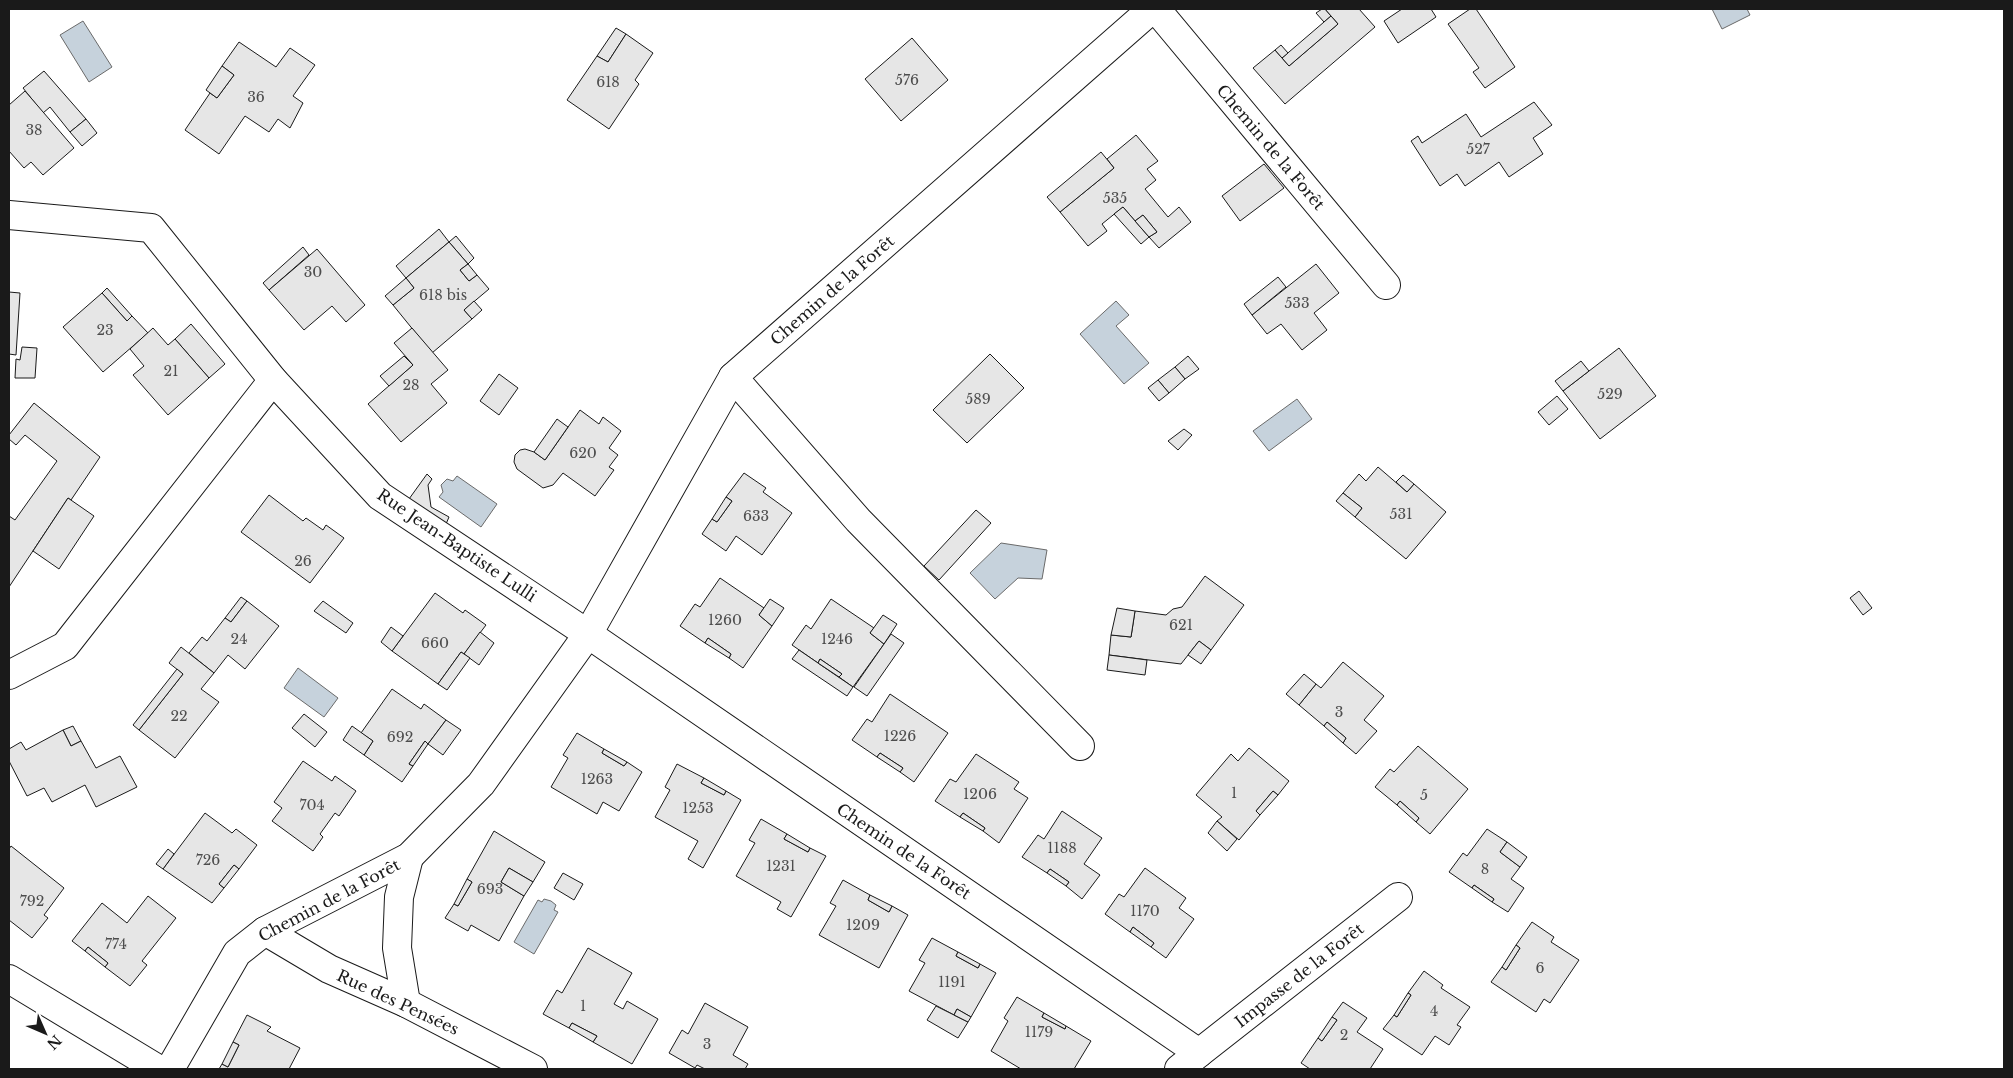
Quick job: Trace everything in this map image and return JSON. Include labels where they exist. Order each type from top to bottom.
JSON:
[{"type":"street","name":"Chemin de la Forêt","points":[[170,1069],[237,953],[265,931],[409,857],[481,784],[588,634],[733,377],[1154,9],[1386,285]]},
{"type":"street","name":"Rue Jean-Baptiste Lulli","points":[[9,215],[151,228],[273,380],[380,496],[588,634]]},
{"type":"street","points":[[733,377],[858,520],[1080,746]]},
{"type":"street","points":[[9,675],[65,646],[273,380]]},
{"type":"street","name":"Chemin de la Forêt","points":[[588,634],[1189,1061]]},
{"type":"street","name":"Chemin de la Forêt","points":[[406,1003],[397,948],[399,897],[409,857]]},
{"type":"street","name":"Impasse de la Forêt","points":[[1189,1061],[1398,897]]},
{"type":"street","name":"Rue des Pensées","points":[[265,931],[329,969],[406,1003],[533,1069]]},
{"type":"street","points":[[9,979],[158,1069]]},
{"type":"shaded area","points":[[1712,9],[1747,9],[1750,15],[1722,29]]},
{"type":"shaded area","points":[[83,21],[112,67],[89,82],[60,35]]},
{"type":"shaded area","points":[[1116,301],[1129,315],[1116,326],[1149,363],[1124,384],[1080,334]]},
{"type":"shaded area","points":[[1297,399],[1312,419],[1269,451],[1253,431]]},
{"type":"shaded area","points":[[457,476],[497,504],[481,527],[439,497],[443,492],[441,485],[447,479],[453,481]]},
{"type":"shaded area","points":[[1001,543],[1047,550],[1042,579],[1018,578],[995,599],[970,573]]},
{"type":"shaded area","points":[[298,668],[338,698],[324,717],[284,688]]},
{"type":"shaded area","points":[[544,899],[556,905],[554,910],[558,912],[534,954],[514,942],[538,900],[542,902]]},
{"type":"building","points":[[1325,9],[1331,16],[1324,22],[1316,13]]},
{"type":"building","points":[[1325,9],[1359,9],[1375,27],[1285,104],[1253,68],[1275,50],[1289,66],[1338,24]]},
{"type":"building","points":[[1402,9],[1431,9],[1436,17],[1398,43],[1384,21]]},
{"type":"building","points":[[1470,9],[1476,9],[1515,67],[1485,88],[1473,72],[1479,68],[1448,24]]},
{"type":"building","points":[[1331,16],[1338,24],[1289,66],[1282,58]]},
{"type":"building","points":[[616,28],[626,34],[608,62],[597,56]]},
{"type":"building","points":[[626,34],[653,53],[635,80],[639,84],[609,129],[567,100],[597,56],[608,62]]},
{"type":"building","points":[[912,38],[948,80],[901,121],[865,79]]},
{"type":"building","points":[[239,42],[276,67],[290,48],[315,65],[293,96],[303,103],[290,128],[278,119],[269,132],[245,116],[219,154],[185,130],[210,93],[217,98],[234,75],[222,66]]},
{"type":"building","points":[[1281,45],[1288,53],[1282,58],[1275,50]]},
{"type":"building","points":[[222,66],[234,75],[217,98],[206,90]]},
{"type":"building","points":[[44,71],[86,119],[70,132],[50,107],[43,113],[23,88]]},
{"type":"building","points":[[25,91],[74,148],[43,175],[31,162],[24,168],[9,151],[9,105]]},
{"type":"building","points":[[1534,102],[1552,125],[1533,138],[1543,154],[1509,177],[1499,162],[1465,186],[1457,174],[1440,186],[1411,141],[1418,136],[1422,143],[1466,114],[1481,137]]},
{"type":"building","points":[[86,119],[97,133],[82,146],[70,132]]},
{"type":"building","points":[[1136,135],[1158,161],[1147,169],[1156,180],[1145,189],[1168,217],[1179,207],[1191,222],[1159,248],[1149,237],[1157,232],[1143,215],[1135,221],[1123,207],[1102,224],[1107,231],[1088,246],[1060,212],[1114,168],[1107,159]]},
{"type":"building","points":[[1101,152],[1114,168],[1060,212],[1047,197]]},
{"type":"building","points":[[1264,164],[1284,188],[1240,221],[1222,196]]},
{"type":"building","points":[[1123,207],[1149,237],[1141,244],[1114,214]]},
{"type":"building","points":[[1143,215],[1157,232],[1149,237],[1135,221]]},
{"type":"building","points":[[439,229],[449,242],[406,278],[396,266]]},
{"type":"building","points":[[456,236],[474,258],[468,264],[449,242]]},
{"type":"building","points":[[449,242],[468,264],[460,270],[469,281],[477,275],[489,289],[464,310],[472,319],[432,353],[393,305],[414,288],[406,278]]},
{"type":"building","points":[[303,247],[309,255],[269,290],[263,283]]},
{"type":"building","points":[[317,249],[365,305],[346,322],[332,306],[304,330],[269,290]]},
{"type":"building","points":[[468,264],[477,275],[469,281],[460,270]]},
{"type":"building","points":[[1316,264],[1339,293],[1314,313],[1327,330],[1302,350],[1281,324],[1267,334],[1252,315]]},
{"type":"building","points":[[1278,277],[1286,287],[1252,315],[1244,304]]},
{"type":"building","points":[[406,278],[414,288],[393,305],[385,296]]},
{"type":"building","points":[[107,288],[132,316],[127,321],[102,293]]},
{"type":"building","points":[[9,292],[20,293],[16,355],[9,354]]},
{"type":"building","points":[[102,293],[127,321],[132,316],[148,333],[103,372],[63,327]]},
{"type":"building","points":[[474,301],[482,310],[472,319],[464,310]]},
{"type":"building","points":[[191,324],[225,364],[209,378],[175,339]]},
{"type":"building","points":[[153,328],[168,345],[175,339],[209,378],[168,415],[133,375],[144,366],[130,349]]},
{"type":"building","points":[[412,328],[448,370],[431,384],[447,403],[401,442],[368,404],[413,365],[394,343]]},
{"type":"building","points":[[22,347],[37,348],[35,378],[15,378],[16,359],[20,360]]},
{"type":"building","points":[[1619,348],[1656,396],[1600,439],[1563,391]]},
{"type":"building","points":[[990,354],[1024,388],[967,443],[933,410]]},
{"type":"building","points":[[404,356],[413,365],[389,386],[380,376]]},
{"type":"building","points":[[1188,356],[1199,369],[1185,379],[1175,367]]},
{"type":"building","points":[[1581,361],[1589,371],[1563,391],[1555,381]]},
{"type":"building","points":[[1175,367],[1185,379],[1169,393],[1158,380]]},
{"type":"building","points":[[499,374],[518,388],[499,415],[480,401]]},
{"type":"building","points":[[1158,380],[1169,393],[1159,401],[1148,388]]},
{"type":"building","points":[[1557,396],[1568,409],[1549,425],[1538,412]]},
{"type":"building","points":[[34,403],[100,457],[71,500],[68,498],[9,587],[9,516],[15,520],[57,461],[25,435],[16,445],[9,439],[9,435]]},
{"type":"building","points":[[580,410],[599,424],[603,417],[621,431],[609,448],[618,455],[609,467],[614,470],[595,496],[563,473],[553,485],[543,488],[517,469],[514,462],[515,455],[520,450],[525,449],[534,452],[545,460]]},
{"type":"building","points":[[557,419],[568,427],[545,460],[534,452]]},
{"type":"building","points":[[1184,429],[1192,435],[1178,450],[1168,441]]},
{"type":"building","points":[[1378,467],[1407,492],[1414,484],[1446,512],[1406,559],[1355,517],[1362,508],[1343,493],[1359,474],[1366,481]]},
{"type":"building","points":[[744,473],[766,488],[763,492],[792,513],[762,555],[736,536],[726,551],[702,534],[712,519],[717,522],[732,501],[726,497]]},
{"type":"building","points":[[427,474],[432,479],[428,485],[431,507],[449,517],[446,524],[409,499]]},
{"type":"building","points":[[1403,475],[1414,484],[1407,492],[1396,482]]},
{"type":"building","points":[[1343,493],[1362,508],[1355,517],[1336,501]]},
{"type":"building","points":[[269,495],[303,521],[306,518],[323,530],[326,525],[344,538],[310,583],[241,532]]},
{"type":"building","points":[[726,497],[732,501],[717,522],[712,519]]},
{"type":"building","points":[[68,498],[94,516],[59,569],[33,551]]},
{"type":"building","points":[[976,510],[991,523],[939,580],[924,566]]},
{"type":"building","points":[[1205,576],[1244,605],[1211,650],[1199,641],[1181,664],[1109,655],[1111,635],[1131,637],[1135,611],[1166,615],[1173,609],[1182,607]]},
{"type":"building","points":[[720,578],[764,608],[759,615],[772,626],[743,668],[729,658],[731,654],[708,638],[705,643],[680,626],[695,604],[700,607]]},
{"type":"building","points":[[1859,591],[1872,608],[1863,615],[1850,598]]},
{"type":"building","points":[[435,593],[463,613],[465,610],[486,625],[464,654],[461,652],[438,684],[392,651]]},
{"type":"building","points":[[241,597],[247,601],[231,622],[225,618]]},
{"type":"building","points":[[770,599],[784,608],[772,626],[759,615]]},
{"type":"building","points":[[831,599],[874,628],[870,633],[884,644],[853,687],[839,677],[842,674],[820,659],[818,663],[792,645],[806,625],[811,629]]},
{"type":"building","points":[[247,601],[279,626],[245,669],[228,655],[214,673],[189,653],[202,637],[207,641],[225,618],[231,622]]},
{"type":"building","points":[[323,601],[353,623],[346,633],[314,611]]},
{"type":"building","points":[[1117,608],[1135,611],[1131,637],[1111,635]]},
{"type":"building","points":[[883,615],[897,624],[884,644],[870,633]]},
{"type":"building","points":[[391,627],[403,636],[392,651],[381,642]]},
{"type":"building","points":[[480,632],[494,643],[479,665],[464,654]]},
{"type":"building","points":[[891,634],[904,643],[867,696],[854,687]]},
{"type":"building","points":[[708,638],[731,654],[729,658],[705,643]]},
{"type":"building","points":[[1199,641],[1211,650],[1201,664],[1188,655]]},
{"type":"building","points":[[181,647],[214,673],[201,689],[219,702],[175,758],[139,730],[183,674],[169,663]]},
{"type":"building","points":[[799,650],[853,687],[847,696],[792,659]]},
{"type":"building","points":[[461,652],[470,658],[447,690],[438,684]]},
{"type":"building","points":[[1109,655],[1147,660],[1145,675],[1107,670]]},
{"type":"building","points":[[820,659],[842,674],[839,677],[818,663]]},
{"type":"building","points":[[1343,662],[1384,696],[1364,720],[1377,731],[1356,754],[1343,743],[1346,738],[1327,722],[1324,726],[1299,705],[1316,684],[1321,688]]},
{"type":"building","points":[[177,669],[183,674],[139,730],[133,725]]},
{"type":"building","points":[[1304,674],[1316,684],[1299,705],[1286,694]]},
{"type":"building","points":[[392,689],[421,709],[424,704],[446,720],[428,744],[425,741],[409,764],[413,766],[402,782],[364,755],[373,741],[361,733]]},
{"type":"building","points":[[890,694],[948,733],[914,782],[900,772],[903,768],[880,753],[877,757],[852,740],[867,719],[872,722]]},
{"type":"building","points":[[304,714],[327,732],[315,747],[292,728]]},
{"type":"building","points":[[446,720],[461,730],[443,755],[428,744]]},
{"type":"building","points":[[1327,722],[1346,738],[1343,743],[1324,726]]},
{"type":"building","points":[[73,726],[81,741],[71,746],[63,730]]},
{"type":"building","points":[[352,726],[373,741],[364,755],[343,740]]},
{"type":"building","points":[[63,730],[71,746],[81,741],[96,768],[120,756],[137,787],[96,807],[85,785],[52,802],[44,788],[27,796],[9,761],[9,749],[21,742],[26,750]]},
{"type":"building","points":[[577,733],[604,749],[602,753],[624,766],[627,762],[642,772],[619,811],[603,802],[597,814],[551,787],[568,758],[563,755]]},
{"type":"building","points":[[425,741],[428,744],[413,766],[409,764]]},
{"type":"building","points":[[1418,746],[1468,789],[1430,834],[1416,822],[1419,818],[1400,801],[1397,805],[1375,787],[1390,769],[1394,772]]},
{"type":"building","points":[[1249,748],[1289,781],[1278,795],[1273,791],[1256,811],[1260,815],[1239,840],[1217,821],[1222,817],[1196,795],[1231,754],[1238,761]]},
{"type":"building","points":[[604,749],[627,762],[624,766],[602,753]]},
{"type":"building","points":[[880,753],[903,768],[900,772],[877,757]]},
{"type":"building","points":[[976,754],[1019,782],[1014,789],[1028,798],[999,843],[983,831],[985,828],[963,813],[960,817],[935,801],[950,779],[956,782]]},
{"type":"building","points":[[303,761],[332,781],[335,776],[356,791],[339,816],[335,813],[320,834],[323,837],[313,851],[272,821],[282,808],[274,802]]},
{"type":"building","points":[[677,764],[704,778],[701,783],[724,795],[726,791],[741,800],[703,868],[688,859],[698,841],[655,817],[670,790],[665,787]]},
{"type":"building","points":[[704,778],[726,791],[724,795],[701,783]]},
{"type":"building","points":[[1273,791],[1278,795],[1260,815],[1256,811]]},
{"type":"building","points":[[1400,801],[1419,818],[1416,822],[1397,805]]},
{"type":"building","points":[[1062,811],[1102,838],[1084,864],[1100,875],[1082,899],[1066,886],[1069,882],[1050,869],[1047,873],[1022,857],[1038,835],[1044,839]]},
{"type":"building","points":[[205,813],[232,833],[236,829],[257,845],[239,869],[234,865],[219,884],[224,888],[212,903],[163,869]]},
{"type":"building","points":[[963,813],[985,828],[983,831],[960,817]]},
{"type":"building","points":[[761,819],[787,834],[784,839],[808,852],[810,848],[826,856],[791,917],[777,909],[781,902],[736,876],[755,843],[749,840]]},
{"type":"building","points":[[1217,821],[1237,839],[1227,851],[1208,833]]},
{"type":"building","points":[[1487,829],[1507,842],[1500,852],[1520,867],[1511,879],[1524,888],[1508,912],[1492,902],[1494,899],[1474,885],[1472,888],[1449,872],[1463,853],[1467,856]]},
{"type":"building","points":[[494,831],[545,862],[533,882],[509,868],[501,882],[524,896],[499,941],[471,925],[468,931],[445,918],[454,904],[458,906],[472,882],[467,879]]},
{"type":"building","points":[[787,834],[810,848],[808,852],[784,839]]},
{"type":"building","points":[[1507,842],[1527,857],[1520,867],[1500,852]]},
{"type":"building","points":[[11,846],[64,888],[44,915],[48,918],[32,938],[9,920],[9,849]]},
{"type":"building","points":[[168,849],[174,854],[163,869],[156,864]]},
{"type":"building","points":[[234,865],[239,869],[224,888],[219,884]]},
{"type":"building","points":[[509,868],[533,882],[524,896],[501,882]]},
{"type":"building","points":[[1145,868],[1186,898],[1179,908],[1194,919],[1166,958],[1151,947],[1154,943],[1133,927],[1130,932],[1105,914],[1119,894],[1124,897]]},
{"type":"building","points":[[1050,869],[1069,882],[1066,886],[1047,873]]},
{"type":"building","points":[[563,873],[583,884],[574,900],[554,888]]},
{"type":"building","points":[[467,879],[472,882],[458,906],[454,904]]},
{"type":"building","points":[[843,880],[870,895],[868,900],[889,912],[892,906],[908,915],[879,968],[819,935],[836,906],[830,903]]},
{"type":"building","points":[[1474,885],[1494,899],[1492,902],[1472,888]]},
{"type":"building","points":[[870,895],[892,906],[889,912],[868,900]]},
{"type":"building","points":[[148,896],[176,918],[142,961],[147,965],[130,986],[105,967],[108,963],[88,947],[85,951],[72,941],[102,903],[127,923]]},
{"type":"building","points":[[1532,922],[1554,937],[1551,942],[1579,960],[1550,1003],[1544,999],[1536,1012],[1491,982],[1502,967],[1506,970],[1520,948],[1516,945]]},
{"type":"building","points":[[1133,927],[1154,943],[1151,947],[1130,932]]},
{"type":"building","points":[[932,938],[958,952],[956,956],[978,968],[980,964],[996,973],[971,1017],[957,1009],[954,1015],[909,991],[925,963],[919,960]]},
{"type":"building","points":[[1516,945],[1520,948],[1506,970],[1502,967]]},
{"type":"building","points":[[88,947],[108,963],[105,967],[85,951]]},
{"type":"building","points":[[588,948],[632,973],[614,1004],[623,1009],[627,1001],[658,1019],[632,1064],[593,1042],[597,1036],[572,1023],[569,1028],[543,1014],[557,990],[562,993]]},
{"type":"building","points":[[958,952],[980,964],[978,968],[956,956]]},
{"type":"building","points":[[1424,971],[1443,985],[1441,988],[1470,1007],[1457,1025],[1461,1027],[1449,1045],[1435,1036],[1422,1055],[1383,1029],[1394,1015],[1397,1017],[1411,995],[1408,993]]},
{"type":"building","points":[[1408,993],[1411,995],[1397,1017],[1394,1015]]},
{"type":"building","points":[[1017,997],[1044,1013],[1042,1017],[1065,1029],[1066,1026],[1091,1041],[1074,1069],[1021,1069],[991,1051],[1008,1021],[1004,1018]]},
{"type":"building","points":[[1343,1002],[1367,1018],[1357,1032],[1383,1049],[1370,1069],[1310,1069],[1301,1063],[1318,1038],[1322,1041],[1337,1020],[1332,1017]]},
{"type":"building","points":[[705,1003],[748,1027],[733,1055],[748,1064],[745,1069],[705,1069],[697,1065],[695,1068],[669,1053],[682,1030],[688,1034]]},
{"type":"building","points":[[936,1006],[968,1022],[958,1038],[927,1020]]},
{"type":"building","points":[[957,1009],[971,1017],[968,1022],[954,1015]]},
{"type":"building","points":[[1044,1013],[1066,1026],[1065,1029],[1042,1017]]},
{"type":"building","points":[[247,1015],[271,1027],[267,1031],[300,1048],[289,1069],[219,1069],[222,1064],[228,1067],[239,1045],[233,1042]]},
{"type":"building","points":[[1332,1017],[1337,1020],[1322,1041],[1318,1038]]},
{"type":"building","points":[[572,1023],[597,1036],[593,1042],[569,1028]]},
{"type":"building","points":[[233,1042],[239,1045],[228,1067],[222,1064]]}]
